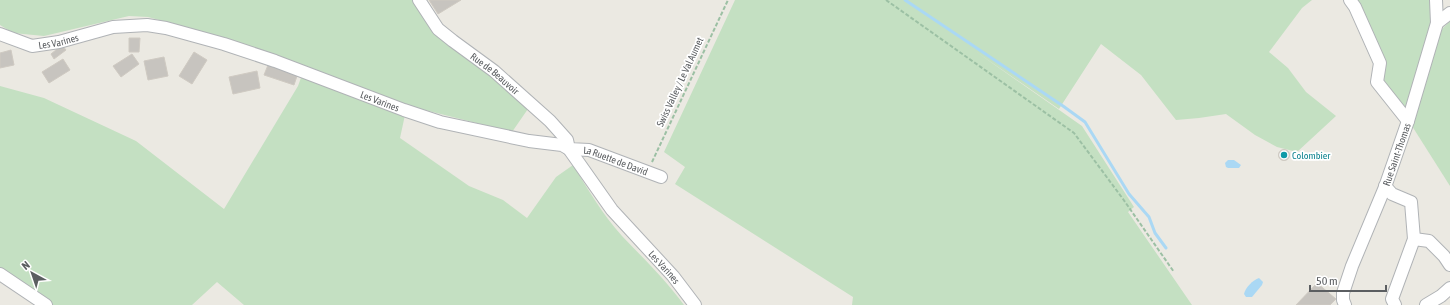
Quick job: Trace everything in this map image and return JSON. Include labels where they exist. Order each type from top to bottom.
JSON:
[{"type":"street","name":"Rue de Beauvoir","points":[[419,0],[438,29],[494,71],[531,103],[567,140],[570,148]]},
{"type":"street","points":[[1350,0],[1355,6],[1380,63],[1377,82],[1408,121]]},
{"type":"street","name":"Rue Saint-Thomas","points":[[1345,305],[1343,300],[1344,294],[1352,266],[1385,186],[1408,121],[1437,23],[1436,0]]},
{"type":"street","points":[[1437,23],[1450,14]]},
{"type":"street","name":"Les Varines","points":[[0,34],[32,46],[59,42],[113,27],[147,25],[166,28],[224,44],[275,61],[404,110],[440,122],[528,140],[562,145],[570,148],[612,210],[673,276],[695,305]]},
{"type":"street","name":"La Ruette de David","points":[[570,148],[589,150],[661,177]]},
{"type":"street","points":[[1385,186],[1392,194],[1411,202],[1414,239],[1392,299],[1395,305]]},
{"type":"street","points":[[1414,239],[1429,241],[1444,256],[1450,265]]},
{"type":"street","points":[[0,274],[46,305]]},
{"type":"street","points":[[1426,305],[1441,296],[1450,288]]},
{"type":"path","name":"Swiss Valley / Le Val Aumet","points":[[647,172],[728,0]]},
{"type":"path","points":[[886,0],[1074,133],[1123,199],[1174,272]]},
{"type":"green space","points":[[0,0],[416,0],[430,24],[530,106],[512,132],[405,105],[230,39],[148,17],[129,16],[44,36],[13,33],[0,25]]},
{"type":"green space","points":[[735,0],[1312,0],[1302,8],[1269,52],[1288,68],[1306,92],[1336,116],[1297,152],[1277,147],[1255,135],[1226,114],[1176,120],[1141,75],[1101,44],[1059,109],[975,51],[1082,126],[1134,207],[1128,212],[1192,305],[852,305],[853,297],[675,184],[685,167],[664,152]]},
{"type":"green space","points":[[1354,0],[1431,0],[1431,26],[1405,114],[1382,86]]},
{"type":"green space","points":[[1450,21],[1450,186],[1412,126],[1441,30]]},
{"type":"green space","points":[[302,75],[405,115],[400,138],[469,186],[503,200],[527,218],[556,177],[573,165],[615,228],[662,278],[684,305],[244,305],[217,282],[192,305],[53,305],[0,268],[0,86],[44,98],[136,141],[224,209],[298,86]]},
{"type":"water","points":[[1228,160],[1234,160],[1241,165],[1239,168],[1228,168],[1226,167],[1225,163]]},
{"type":"water","points":[[1259,278],[1263,282],[1262,285],[1252,297],[1246,297],[1244,294],[1246,289],[1252,282]]},
{"type":"building","points":[[429,0],[461,0],[438,14]]},
{"type":"building","points":[[129,38],[140,38],[139,52],[129,52]]},
{"type":"building","points":[[62,45],[66,50],[54,59],[51,54]]},
{"type":"building","points":[[11,50],[14,65],[0,68],[0,53]]},
{"type":"building","points":[[194,52],[207,60],[192,84],[179,76]]},
{"type":"building","points":[[132,54],[139,64],[121,77],[113,66]]},
{"type":"building","points":[[164,57],[168,76],[148,80],[144,61]]},
{"type":"building","points":[[63,59],[70,70],[49,83],[42,72]]},
{"type":"building","points":[[268,65],[297,76],[294,85],[264,75]]},
{"type":"building","points":[[257,71],[260,88],[233,94],[229,77]]},
{"type":"building","name":"Colombier","points":[[1282,150],[1286,150],[1288,151],[1288,159],[1282,160],[1279,157],[1279,153]]},
{"type":"building","points":[[1317,283],[1336,299],[1330,305],[1296,305]]},
{"type":"waterway","points":[[905,0],[1085,122],[1129,194],[1149,217],[1155,233],[1166,248]]},
{"type":"place","name":"Colombier","points":[[1284,155]]}]
